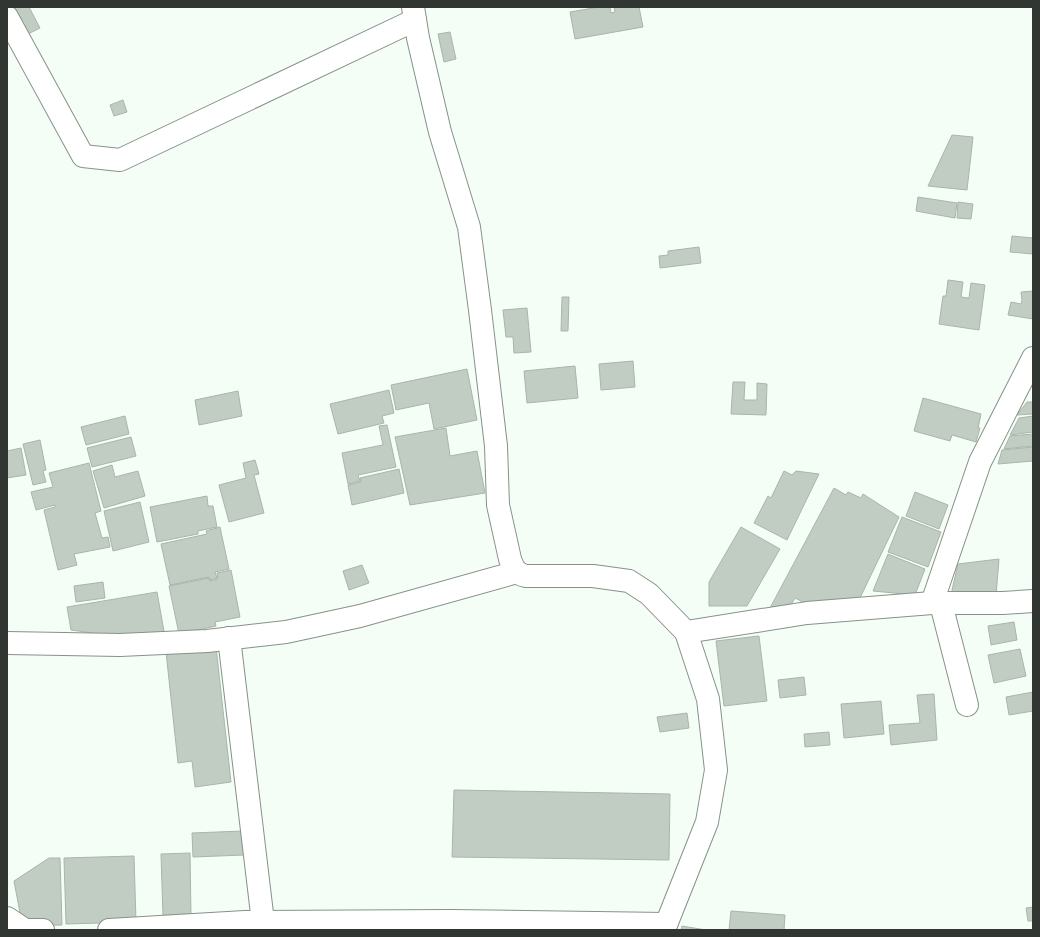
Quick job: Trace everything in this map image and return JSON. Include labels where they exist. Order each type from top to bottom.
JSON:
[{"type":"street","points":[[7,17],[83,156],[120,160],[414,14],[418,38],[440,132],[469,227],[496,446],[498,505],[513,567],[521,575],[526,576],[593,576],[629,582],[649,594],[686,632],[708,699],[716,770],[707,822],[665,927],[452,920],[245,922],[109,930]]},
{"type":"street","points":[[967,705],[937,604],[980,462],[1033,358]]},
{"type":"street","points":[[7,643],[120,645],[207,641],[286,632],[360,616],[517,572]]},
{"type":"street","points":[[686,632],[807,613],[937,604],[1033,601]]},
{"type":"street","points":[[229,638],[263,922]]},
{"type":"street","points":[[7,918],[26,930],[43,930]]},
{"type":"building","points":[[14,7],[29,7],[40,28],[28,34]]},
{"type":"building","points":[[599,7],[610,7],[611,13],[615,12],[614,7],[639,7],[643,27],[575,39],[570,12]]},
{"type":"building","points":[[450,32],[456,59],[444,62],[438,34]]},
{"type":"building","points":[[123,100],[127,112],[114,116],[110,105]]},
{"type":"building","points":[[952,135],[973,137],[967,190],[928,186]]},
{"type":"building","points":[[918,197],[957,203],[955,218],[916,211]]},
{"type":"building","points":[[958,202],[973,204],[971,219],[957,218]]},
{"type":"building","points":[[1012,236],[1033,238],[1033,254],[1010,252]]},
{"type":"building","points":[[699,247],[701,263],[660,268],[659,256],[668,255],[668,251]]},
{"type":"building","points":[[948,280],[963,282],[961,297],[969,298],[971,283],[985,285],[979,330],[939,324],[943,296],[946,296]]},
{"type":"building","points":[[1033,291],[1033,319],[1008,315],[1011,302],[1021,304],[1021,292]]},
{"type":"building","points":[[562,297],[569,297],[568,331],[561,331]]},
{"type":"building","points":[[527,308],[531,352],[514,353],[513,337],[506,337],[503,310]]},
{"type":"building","points":[[633,361],[635,387],[601,390],[599,364]]},
{"type":"building","points":[[575,366],[578,398],[527,403],[524,371]]},
{"type":"building","points":[[467,369],[477,420],[434,429],[429,403],[396,410],[391,385]]},
{"type":"building","points":[[733,382],[745,382],[744,400],[757,400],[757,383],[767,384],[766,415],[731,414]]},
{"type":"building","points":[[389,390],[394,413],[382,416],[384,423],[338,434],[330,404]]},
{"type":"building","points":[[238,391],[242,416],[199,425],[195,400]]},
{"type":"building","points":[[923,398],[981,414],[978,428],[980,428],[976,442],[952,435],[950,441],[914,431]]},
{"type":"building","points":[[1027,402],[1033,402],[1033,414],[1017,415]]},
{"type":"building","points":[[125,416],[129,434],[86,445],[81,427]]},
{"type":"building","points":[[1033,416],[1033,432],[1010,435],[1019,418]]},
{"type":"building","points":[[387,425],[396,467],[358,475],[360,481],[348,484],[342,453],[383,445],[379,426]]},
{"type":"building","points":[[446,428],[450,456],[477,451],[485,493],[410,505],[395,437]]},
{"type":"building","points":[[1033,434],[1033,446],[1004,449],[1010,436]]},
{"type":"building","points":[[131,437],[136,456],[92,467],[87,448]]},
{"type":"building","points":[[40,440],[46,470],[43,471],[46,482],[33,485],[23,444]]},
{"type":"building","points":[[1033,447],[1033,461],[998,464],[1002,450]]},
{"type":"building","points":[[21,448],[26,475],[7,478],[7,451]]},
{"type":"building","points":[[255,460],[259,474],[254,475],[264,513],[229,522],[219,485],[246,478],[243,463]]},
{"type":"building","points":[[89,463],[101,511],[95,513],[102,538],[108,537],[110,547],[74,554],[77,565],[58,570],[44,510],[55,507],[55,505],[36,510],[31,492],[53,487],[49,473]]},
{"type":"building","points":[[112,465],[115,477],[138,471],[145,496],[104,508],[93,471]]},
{"type":"building","points":[[399,469],[404,493],[352,505],[348,485],[361,482],[360,478]]},
{"type":"building","points":[[784,471],[792,475],[796,471],[819,474],[787,540],[754,523],[768,496],[771,498]]},
{"type":"building","points":[[834,488],[846,495],[848,492],[861,498],[863,494],[899,517],[859,600],[807,604],[795,598],[789,608],[770,608]]},
{"type":"building","points":[[915,492],[948,505],[939,529],[906,516]]},
{"type":"building","points":[[207,496],[208,506],[213,506],[217,527],[198,531],[198,534],[157,542],[150,507]]},
{"type":"building","points":[[140,502],[149,542],[113,551],[104,511]]},
{"type":"building","points":[[902,517],[941,532],[928,567],[888,552]]},
{"type":"building","points":[[220,527],[229,569],[215,572],[217,578],[210,580],[209,577],[170,585],[161,544],[207,534],[206,531]]},
{"type":"building","points":[[741,527],[780,549],[747,606],[709,606],[709,582]]},
{"type":"building","points":[[888,554],[925,569],[915,595],[873,591]]},
{"type":"building","points":[[999,559],[996,596],[953,600],[952,590],[958,564]]},
{"type":"building","points":[[362,565],[369,583],[349,590],[343,571]]},
{"type":"building","points":[[231,570],[240,617],[215,622],[216,626],[179,634],[169,586],[209,578],[210,581],[218,579],[217,573]]},
{"type":"building","points":[[103,582],[105,598],[76,602],[74,586]]},
{"type":"building","points":[[157,592],[165,637],[129,638],[71,630],[67,607]]},
{"type":"building","points":[[1014,622],[1017,640],[991,645],[988,626]]},
{"type":"building","points":[[759,636],[767,701],[724,706],[716,641]]},
{"type":"building","points":[[216,647],[231,782],[195,787],[192,761],[178,763],[166,652]]},
{"type":"building","points":[[1020,649],[1026,676],[994,683],[988,655]]},
{"type":"building","points":[[804,677],[806,695],[780,698],[778,680]]},
{"type":"building","points":[[1033,692],[1033,711],[1009,715],[1006,697]]},
{"type":"building","points":[[934,694],[937,740],[891,745],[889,725],[920,723],[917,695]]},
{"type":"building","points":[[881,701],[884,734],[844,738],[841,704]]},
{"type":"building","points":[[687,713],[689,728],[660,732],[657,717]]},
{"type":"building","points":[[829,732],[830,745],[805,747],[804,734]]},
{"type":"building","points":[[454,790],[670,794],[669,860],[452,857]]},
{"type":"building","points":[[243,831],[244,855],[193,857],[192,833]]},
{"type":"building","points":[[190,853],[191,916],[163,917],[161,854]]},
{"type":"building","points":[[134,856],[136,922],[66,924],[64,858]]},
{"type":"building","points":[[49,858],[60,858],[62,925],[26,926],[21,918],[14,881]]},
{"type":"building","points":[[1033,907],[1033,921],[1028,921],[1026,908]]},
{"type":"building","points":[[731,911],[785,915],[784,930],[729,930]]},
{"type":"building","points":[[682,926],[706,930],[681,930]]}]
